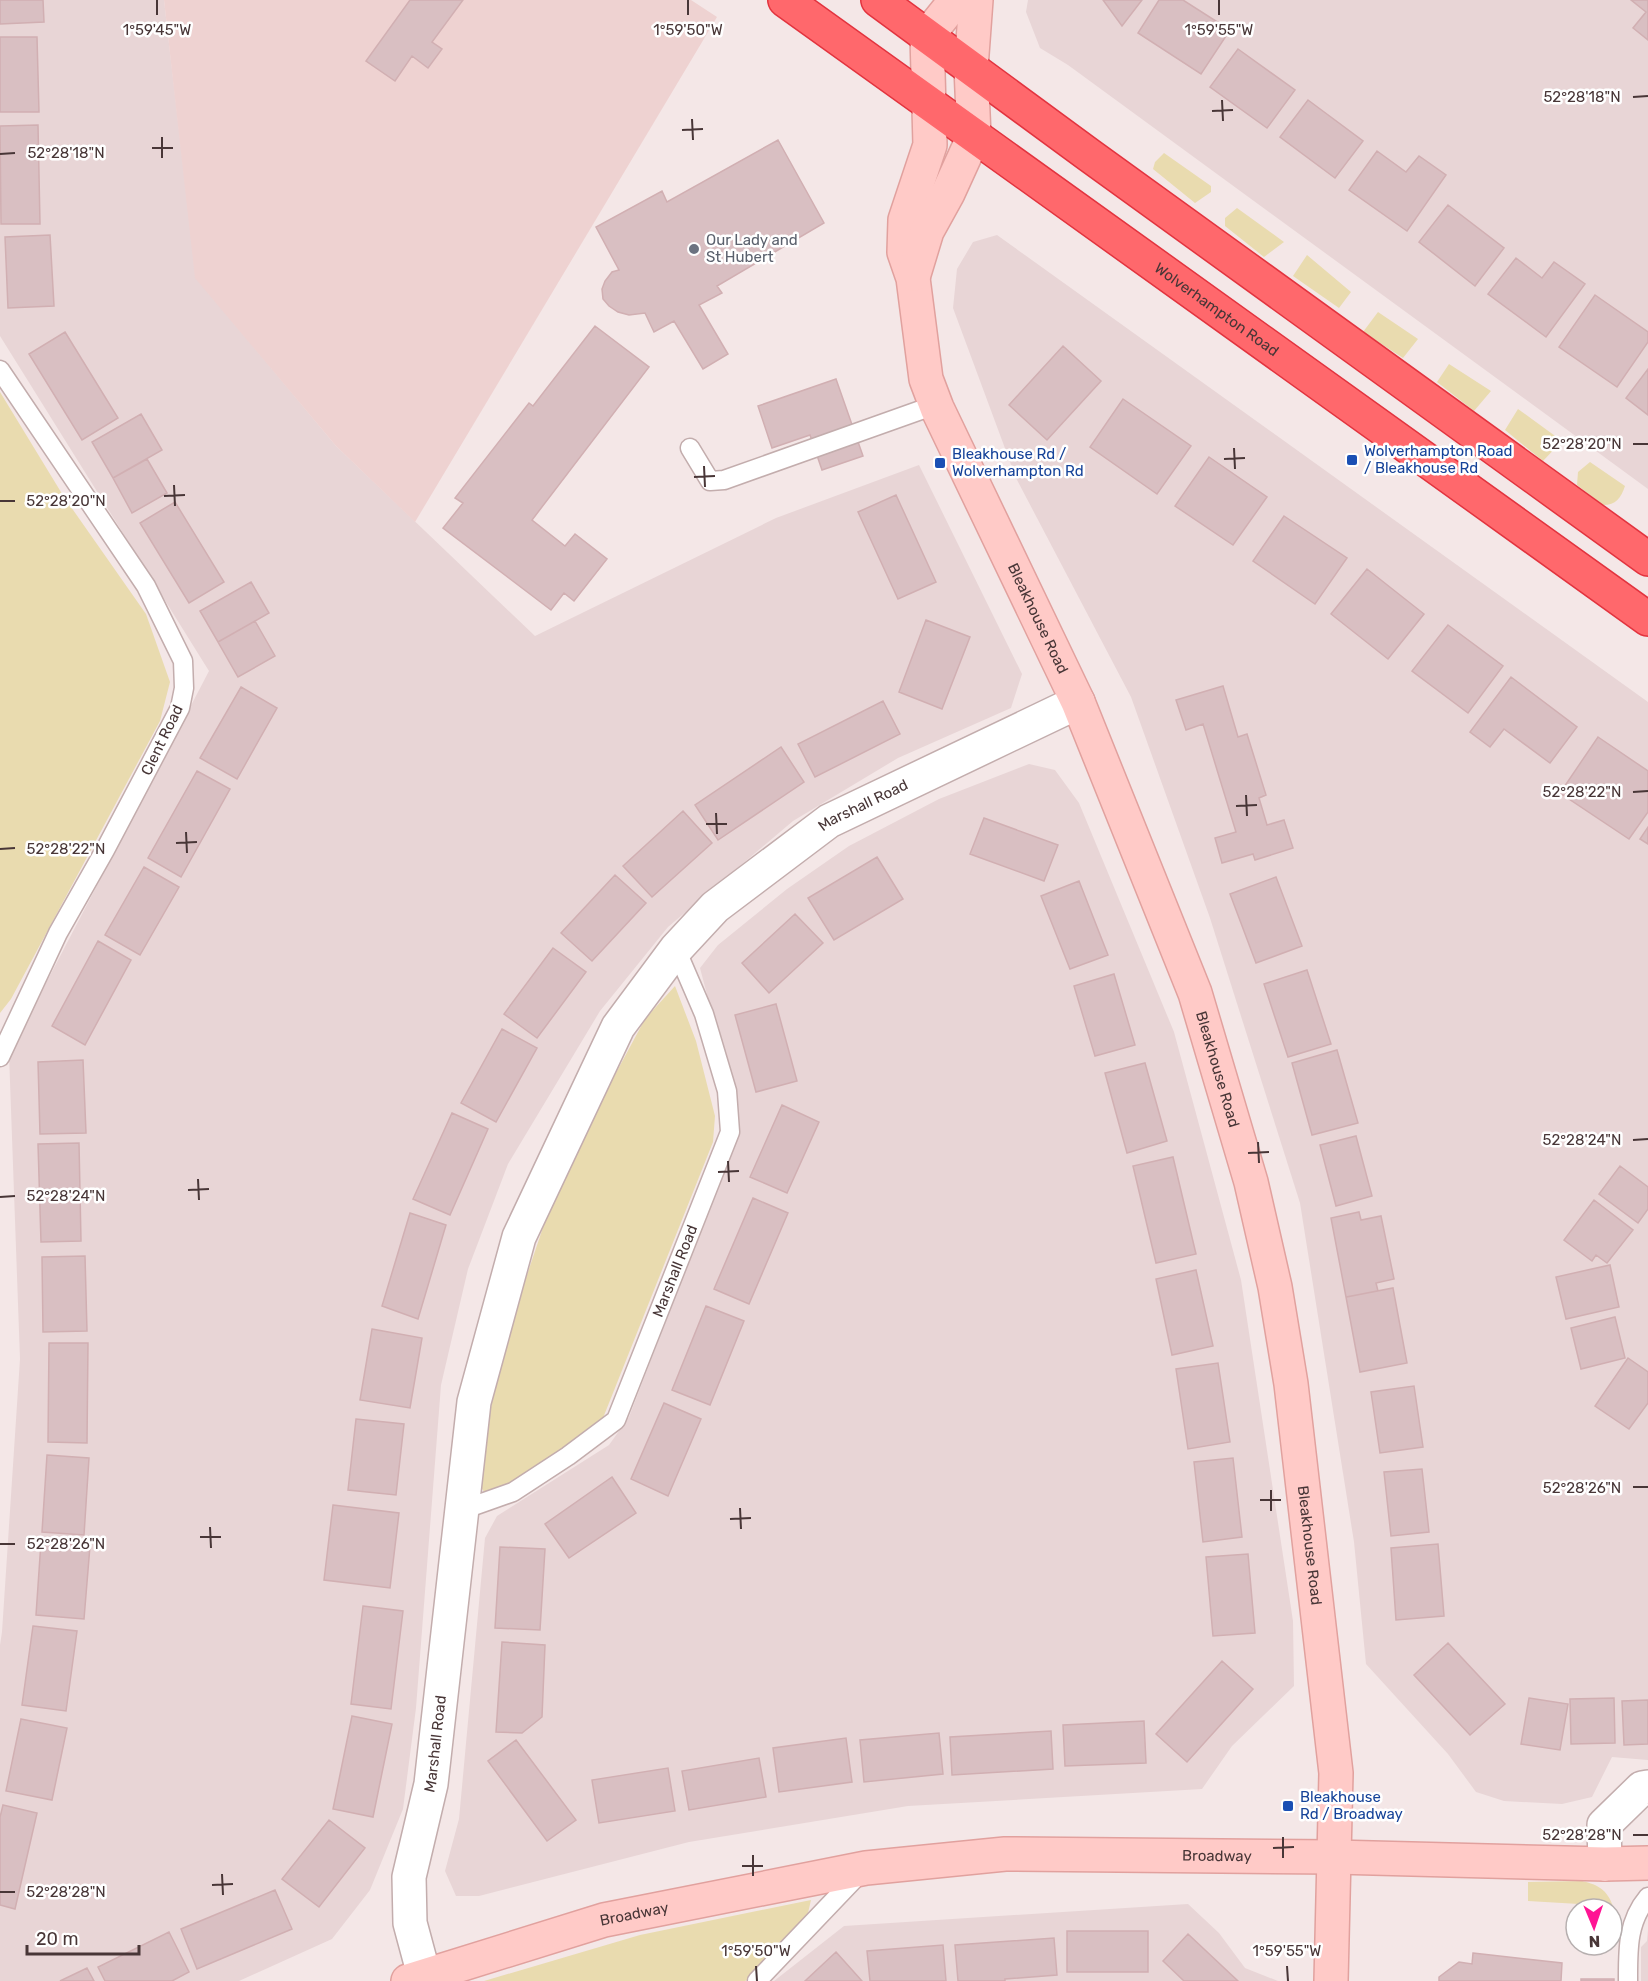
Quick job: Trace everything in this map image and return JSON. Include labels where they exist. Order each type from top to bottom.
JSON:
[{"type":"highway","name":"Wolverhampton Road","points":[[785,0],[1648,619]]},
{"type":"highway","points":[[878,0],[1648,559]]},
{"type":"street","points":[[927,36],[956,0]]},
{"type":"street","name":"Bleakhouse Road","points":[[913,278],[927,231],[948,193],[974,136],[970,68],[976,0]]},
{"type":"street","name":"Bleakhouse Road","points":[[927,36],[930,145],[905,220],[904,252],[913,278],[926,379],[935,405],[1078,702],[1196,993],[1251,1182],[1275,1287],[1291,1384],[1336,1773],[1331,1981]]},
{"type":"street","name":"Marshall Road","points":[[416,1978],[410,1923],[409,1877],[431,1784],[474,1402],[519,1237],[618,1027],[676,949],[715,907],[830,821],[1078,702]]},
{"type":"street","points":[[1605,1864],[1604,1825],[1642,1788],[1648,1787]]},
{"type":"street","name":"Broadway","points":[[416,1978],[604,1920],[866,1868],[1005,1854],[1648,1863]]},
{"type":"lane","name":"Clent Road","points":[[0,370],[146,585],[183,661],[184,688],[180,708],[58,933],[0,1057]]},
{"type":"lane","points":[[690,448],[710,481],[724,480],[935,405]]},
{"type":"lane","name":"Marshall Road","points":[[462,1510],[513,1492],[568,1456],[616,1420],[730,1132],[726,1091],[717,1058],[704,1014],[676,949]]},
{"type":"lane","points":[[757,1981],[866,1868]]},
{"type":"lane","points":[[1628,1981],[1628,1943],[1635,1916],[1648,1897]]},
{"type":"shaded area","points":[[0,0],[164,0],[196,278],[336,446],[535,636],[776,518],[919,465],[1022,674],[1011,708],[898,758],[793,821],[668,927],[600,1011],[508,1164],[468,1269],[441,1385],[416,1708],[403,1809],[370,1890],[332,1939],[239,1981],[0,1981],[0,1645],[20,1359],[9,1054],[209,671],[0,336]]},
{"type":"shaded area","points":[[164,0],[691,0],[717,17],[415,522],[336,446],[195,278]]},
{"type":"shaded area","points":[[1028,0],[1648,0],[1648,489],[1068,65],[1040,48],[1026,12]]},
{"type":"shaded area","points":[[1164,153],[1211,186],[1211,192],[1195,203],[1153,169],[1155,162]]},
{"type":"shaded area","points":[[1237,208],[1284,242],[1264,257],[1225,226],[1225,218]]},
{"type":"shaded area","points":[[997,235],[1648,702],[1648,1760],[1612,1757],[1592,1797],[1562,1804],[1504,1801],[1476,1792],[1448,1754],[1366,1664],[1354,1542],[1300,1203],[1210,918],[1131,697],[1016,478],[953,308],[957,269],[973,242]]},
{"type":"shaded area","points":[[1307,255],[1351,292],[1339,308],[1293,276]]},
{"type":"shaded area","points":[[1378,312],[1418,339],[1403,358],[1363,332]]},
{"type":"shaded area","points":[[1449,364],[1491,391],[1474,411],[1437,382]]},
{"type":"shaded area","points":[[0,392],[64,497],[146,614],[170,682],[160,721],[11,999],[0,1013]]},
{"type":"shaded area","points":[[1518,409],[1562,441],[1543,461],[1505,430]]},
{"type":"shaded area","points":[[1590,462],[1625,486],[1615,502],[1603,505],[1577,485],[1578,472]]},
{"type":"shaded area","points":[[1029,764],[1055,770],[1079,803],[1174,1032],[1241,1280],[1293,1621],[1294,1686],[1232,1746],[1202,1789],[908,1806],[689,1842],[479,1896],[456,1896],[445,1871],[459,1819],[485,1538],[497,1516],[609,1445],[629,1417],[739,1131],[738,1112],[700,968],[718,945],[787,889],[849,846],[939,799]]},
{"type":"shaded area","points":[[675,986],[696,1041],[715,1116],[713,1142],[603,1418],[563,1452],[505,1487],[485,1493],[480,1486],[497,1364],[560,1177],[645,1019]]},
{"type":"shaded area","points":[[1582,1881],[1602,1889],[1608,1897],[1564,1897],[1564,1903],[1528,1901],[1528,1882]]},
{"type":"shaded area","points":[[811,1900],[808,1913],[751,1978],[745,1981],[484,1981],[640,1935]]},
{"type":"shaded area","points":[[1188,1904],[1219,1933],[1245,1968],[1278,1981],[774,1981],[844,1926]]},
{"type":"shaded area","points":[[1648,1930],[1648,1981],[1641,1981],[1641,1947],[1647,1941]]},
{"type":"building","points":[[0,0],[43,0],[44,22],[0,24]]},
{"type":"building","points":[[410,0],[463,0],[432,42],[442,49],[428,68],[412,56],[395,81],[366,61]]},
{"type":"building","points":[[1103,0],[1142,0],[1122,26]]},
{"type":"building","points":[[1159,0],[1183,0],[1230,30],[1201,74],[1138,33]]},
{"type":"building","points":[[1631,0],[1648,0],[1648,40],[1633,28],[1646,12]]},
{"type":"building","points":[[0,37],[37,37],[39,112],[0,112]]},
{"type":"building","points":[[1238,49],[1295,90],[1267,128],[1210,87]]},
{"type":"building","points":[[1308,100],[1363,141],[1335,178],[1280,137]]},
{"type":"building","points":[[38,125],[40,224],[1,224],[0,126]]},
{"type":"building","name":"Our Lady and St Hubert","points":[[778,140],[824,223],[717,286],[722,293],[699,305],[728,354],[703,369],[674,321],[654,332],[645,313],[629,315],[618,312],[603,299],[602,289],[605,281],[612,272],[619,270],[596,227],[662,191],[667,202]]},
{"type":"building","points":[[1377,151],[1406,172],[1419,156],[1446,175],[1407,231],[1349,190]]},
{"type":"building","points":[[1448,205],[1504,248],[1475,286],[1419,242]]},
{"type":"building","points":[[50,235],[54,306],[8,308],[5,237]]},
{"type":"building","points":[[1516,258],[1542,278],[1554,262],[1585,284],[1546,337],[1488,294]]},
{"type":"building","points":[[1595,295],[1648,332],[1648,342],[1617,387],[1559,347]]},
{"type":"building","points":[[595,326],[649,367],[532,520],[565,546],[575,534],[607,559],[574,601],[564,593],[551,610],[443,528],[463,503],[455,498],[529,403],[533,406]]},
{"type":"building","points":[[65,332],[118,418],[82,440],[29,354]]},
{"type":"building","points":[[1063,346],[1101,381],[1047,440],[1009,405]]},
{"type":"building","points":[[1648,369],[1648,415],[1626,398]]},
{"type":"building","points":[[836,379],[863,456],[822,470],[810,435],[772,448],[758,406]]},
{"type":"building","points":[[1123,399],[1191,446],[1157,494],[1090,447]]},
{"type":"building","points":[[141,414],[162,450],[113,478],[92,442]]},
{"type":"building","points":[[1209,457],[1267,497],[1233,545],[1175,506]]},
{"type":"building","points":[[147,459],[167,493],[132,513],[113,478]]},
{"type":"building","points":[[896,495],[936,582],[898,599],[858,512]]},
{"type":"building","points":[[175,502],[224,582],[189,603],[140,523]]},
{"type":"building","points":[[1284,516],[1347,558],[1315,604],[1253,561]]},
{"type":"building","points":[[1367,569],[1424,614],[1388,659],[1331,614]]},
{"type":"building","points":[[251,582],[269,613],[218,642],[200,611]]},
{"type":"building","points":[[926,620],[970,637],[942,709],[899,692]]},
{"type":"building","points":[[255,621],[275,656],[238,677],[218,642]]},
{"type":"building","points":[[1448,625],[1503,666],[1468,713],[1412,671]]},
{"type":"building","points":[[1511,677],[1577,727],[1550,763],[1504,729],[1490,747],[1470,732]]},
{"type":"building","points":[[1223,686],[1238,737],[1247,734],[1266,795],[1259,798],[1267,825],[1284,820],[1293,848],[1255,860],[1253,854],[1222,863],[1215,838],[1236,832],[1203,724],[1186,730],[1176,700]]},
{"type":"building","points":[[241,687],[277,708],[237,779],[200,758]]},
{"type":"building","points":[[883,701],[900,734],[815,777],[798,744]]},
{"type":"building","points":[[1598,737],[1648,771],[1648,812],[1629,839],[1560,793]]},
{"type":"building","points":[[781,747],[804,782],[718,840],[695,805]]},
{"type":"building","points":[[197,771],[230,789],[181,877],[148,858]]},
{"type":"building","points":[[683,811],[712,843],[652,897],[623,866]]},
{"type":"building","points":[[984,818],[1058,845],[1044,881],[970,854]]},
{"type":"building","points":[[1648,827],[1648,844],[1640,839]]},
{"type":"building","points":[[877,857],[903,899],[834,940],[808,898]]},
{"type":"building","points":[[144,867],[179,887],[140,955],[105,935]]},
{"type":"building","points":[[615,875],[646,903],[592,961],[561,933]]},
{"type":"building","points":[[1276,877],[1302,946],[1256,963],[1230,894]]},
{"type":"building","points":[[1079,881],[1108,955],[1070,969],[1041,896]]},
{"type":"building","points":[[795,914],[823,943],[769,993],[742,963]]},
{"type":"building","points":[[98,941],[131,960],[85,1045],[52,1026]]},
{"type":"building","points":[[553,948],[586,972],[537,1038],[504,1014]]},
{"type":"building","points":[[1307,970],[1331,1044],[1288,1057],[1264,984]]},
{"type":"building","points":[[1114,974],[1135,1045],[1095,1056],[1074,986]]},
{"type":"building","points":[[776,1004],[797,1081],[756,1092],[735,1015]]},
{"type":"building","points":[[502,1029],[537,1048],[496,1122],[461,1103]]},
{"type":"building","points":[[1337,1050],[1358,1123],[1312,1135],[1292,1063]]},
{"type":"building","points":[[83,1060],[86,1133],[40,1134],[38,1062]]},
{"type":"building","points":[[1145,1063],[1167,1141],[1127,1153],[1105,1073]]},
{"type":"building","points":[[782,1105],[819,1122],[787,1193],[750,1177]]},
{"type":"building","points":[[452,1113],[488,1129],[450,1215],[413,1199]]},
{"type":"building","points":[[1356,1136],[1372,1196],[1336,1206],[1320,1145]]},
{"type":"building","points":[[79,1143],[81,1241],[41,1242],[38,1144]]},
{"type":"building","points":[[1173,1157],[1196,1254],[1156,1263],[1133,1166]]},
{"type":"building","points":[[1620,1166],[1648,1187],[1648,1209],[1638,1223],[1599,1194]]},
{"type":"building","points":[[753,1198],[788,1213],[749,1304],[714,1289]]},
{"type":"building","points":[[1594,1200],[1633,1230],[1607,1263],[1596,1255],[1592,1261],[1564,1240]]},
{"type":"building","points":[[1359,1212],[1361,1220],[1381,1216],[1394,1279],[1376,1283],[1378,1291],[1346,1297],[1331,1218]]},
{"type":"building","points":[[410,1213],[446,1225],[418,1319],[382,1306]]},
{"type":"building","points":[[85,1256],[87,1331],[43,1332],[42,1257]]},
{"type":"building","points":[[1610,1265],[1619,1307],[1566,1319],[1556,1277]]},
{"type":"building","points":[[1196,1270],[1213,1346],[1172,1355],[1156,1279]]},
{"type":"building","points":[[1393,1288],[1407,1363],[1360,1372],[1346,1297]]},
{"type":"building","points":[[706,1306],[744,1321],[710,1405],[672,1390]]},
{"type":"building","points":[[1615,1317],[1625,1358],[1581,1369],[1571,1328]]},
{"type":"building","points":[[372,1329],[422,1338],[410,1408],[360,1400]]},
{"type":"building","points":[[49,1343],[88,1343],[87,1443],[48,1442]]},
{"type":"building","points":[[1628,1358],[1648,1372],[1648,1403],[1629,1429],[1595,1406]]},
{"type":"building","points":[[1218,1363],[1230,1442],[1188,1449],[1176,1369]]},
{"type":"building","points":[[1414,1386],[1423,1447],[1380,1453],[1371,1392]]},
{"type":"building","points":[[664,1403],[701,1419],[668,1496],[631,1479]]},
{"type":"building","points":[[356,1419],[404,1424],[396,1495],[348,1490]]},
{"type":"building","points":[[47,1455],[89,1458],[84,1535],[42,1532]]},
{"type":"building","points":[[1233,1458],[1242,1537],[1203,1542],[1194,1462]]},
{"type":"building","points":[[1422,1469],[1429,1532],[1391,1536],[1384,1472]]},
{"type":"building","points":[[612,1477],[636,1513],[569,1558],[545,1524]]},
{"type":"building","points":[[333,1505],[399,1513],[390,1588],[324,1580]]},
{"type":"building","points":[[41,1542],[90,1546],[84,1619],[36,1615]]},
{"type":"building","points":[[1438,1544],[1444,1616],[1396,1620],[1391,1548]]},
{"type":"building","points":[[500,1547],[545,1549],[540,1630],[495,1628]]},
{"type":"building","points":[[1248,1554],[1255,1633],[1213,1636],[1206,1557]]},
{"type":"building","points":[[363,1606],[403,1611],[391,1709],[351,1704]]},
{"type":"building","points":[[33,1626],[77,1631],[66,1711],[22,1705]]},
{"type":"building","points":[[502,1642],[545,1645],[542,1717],[522,1733],[496,1732]]},
{"type":"building","points":[[1448,1643],[1505,1704],[1470,1735],[1414,1675]]},
{"type":"building","points":[[1222,1661],[1253,1689],[1187,1762],[1156,1734]]},
{"type":"building","points":[[1529,1698],[1568,1704],[1560,1750],[1521,1744]]},
{"type":"building","points":[[1614,1698],[1615,1743],[1571,1744],[1570,1699]]},
{"type":"building","points":[[1648,1700],[1648,1744],[1624,1745],[1622,1701]]},
{"type":"building","points":[[352,1716],[392,1724],[373,1817],[333,1809]]},
{"type":"building","points":[[21,1719],[67,1728],[52,1800],[6,1791]]},
{"type":"building","points":[[1144,1721],[1146,1763],[1065,1766],[1063,1725]]},
{"type":"building","points":[[1051,1731],[1053,1769],[952,1775],[950,1737]]},
{"type":"building","points":[[939,1733],[943,1774],[864,1782],[860,1740]]},
{"type":"building","points":[[846,1738],[852,1782],[779,1792],[773,1748]]},
{"type":"building","points":[[516,1740],[576,1820],[547,1841],[488,1761]]},
{"type":"building","points":[[759,1758],[766,1797],[689,1810],[682,1771]]},
{"type":"building","points":[[668,1768],[675,1811],[599,1823],[592,1780]]},
{"type":"building","points":[[3,1805],[37,1813],[15,1909],[0,1905],[0,1817]]},
{"type":"building","points":[[329,1820],[365,1848],[319,1907],[282,1879]]},
{"type":"building","points":[[275,1890],[292,1929],[197,1969],[181,1929]]},
{"type":"building","points":[[1067,1931],[1148,1931],[1148,1972],[1067,1972]]},
{"type":"building","points":[[169,1932],[189,1972],[172,1981],[105,1981],[98,1967]]},
{"type":"building","points":[[1188,1934],[1238,1981],[1184,1981],[1163,1961]]},
{"type":"building","points":[[1054,1938],[1057,1975],[1005,1979],[1005,1981],[958,1981],[955,1945]]},
{"type":"building","points":[[943,1945],[946,1981],[870,1981],[867,1951]]},
{"type":"building","points":[[836,1952],[862,1981],[805,1981]]},
{"type":"building","points":[[1473,1953],[1562,1963],[1561,1981],[1439,1981],[1439,1977],[1459,1962],[1472,1964]]},
{"type":"building","points":[[87,1968],[94,1981],[60,1981]]},
{"type":"building","points":[[1581,1979],[1614,1979],[1614,1981],[1581,1981]]},
{"type":"place","name":"Our Lady and St Hubert","points":[[694,249]]},
{"type":"place","name":"Wolverhampton Road / Bleakhouse Rd","points":[[1352,460]]},
{"type":"place","name":"Bleakhouse Rd / Wolverhampton Rd","points":[[940,463]]},
{"type":"place","name":"Bleakhouse Rd / Broadway","points":[[1288,1806]]}]
